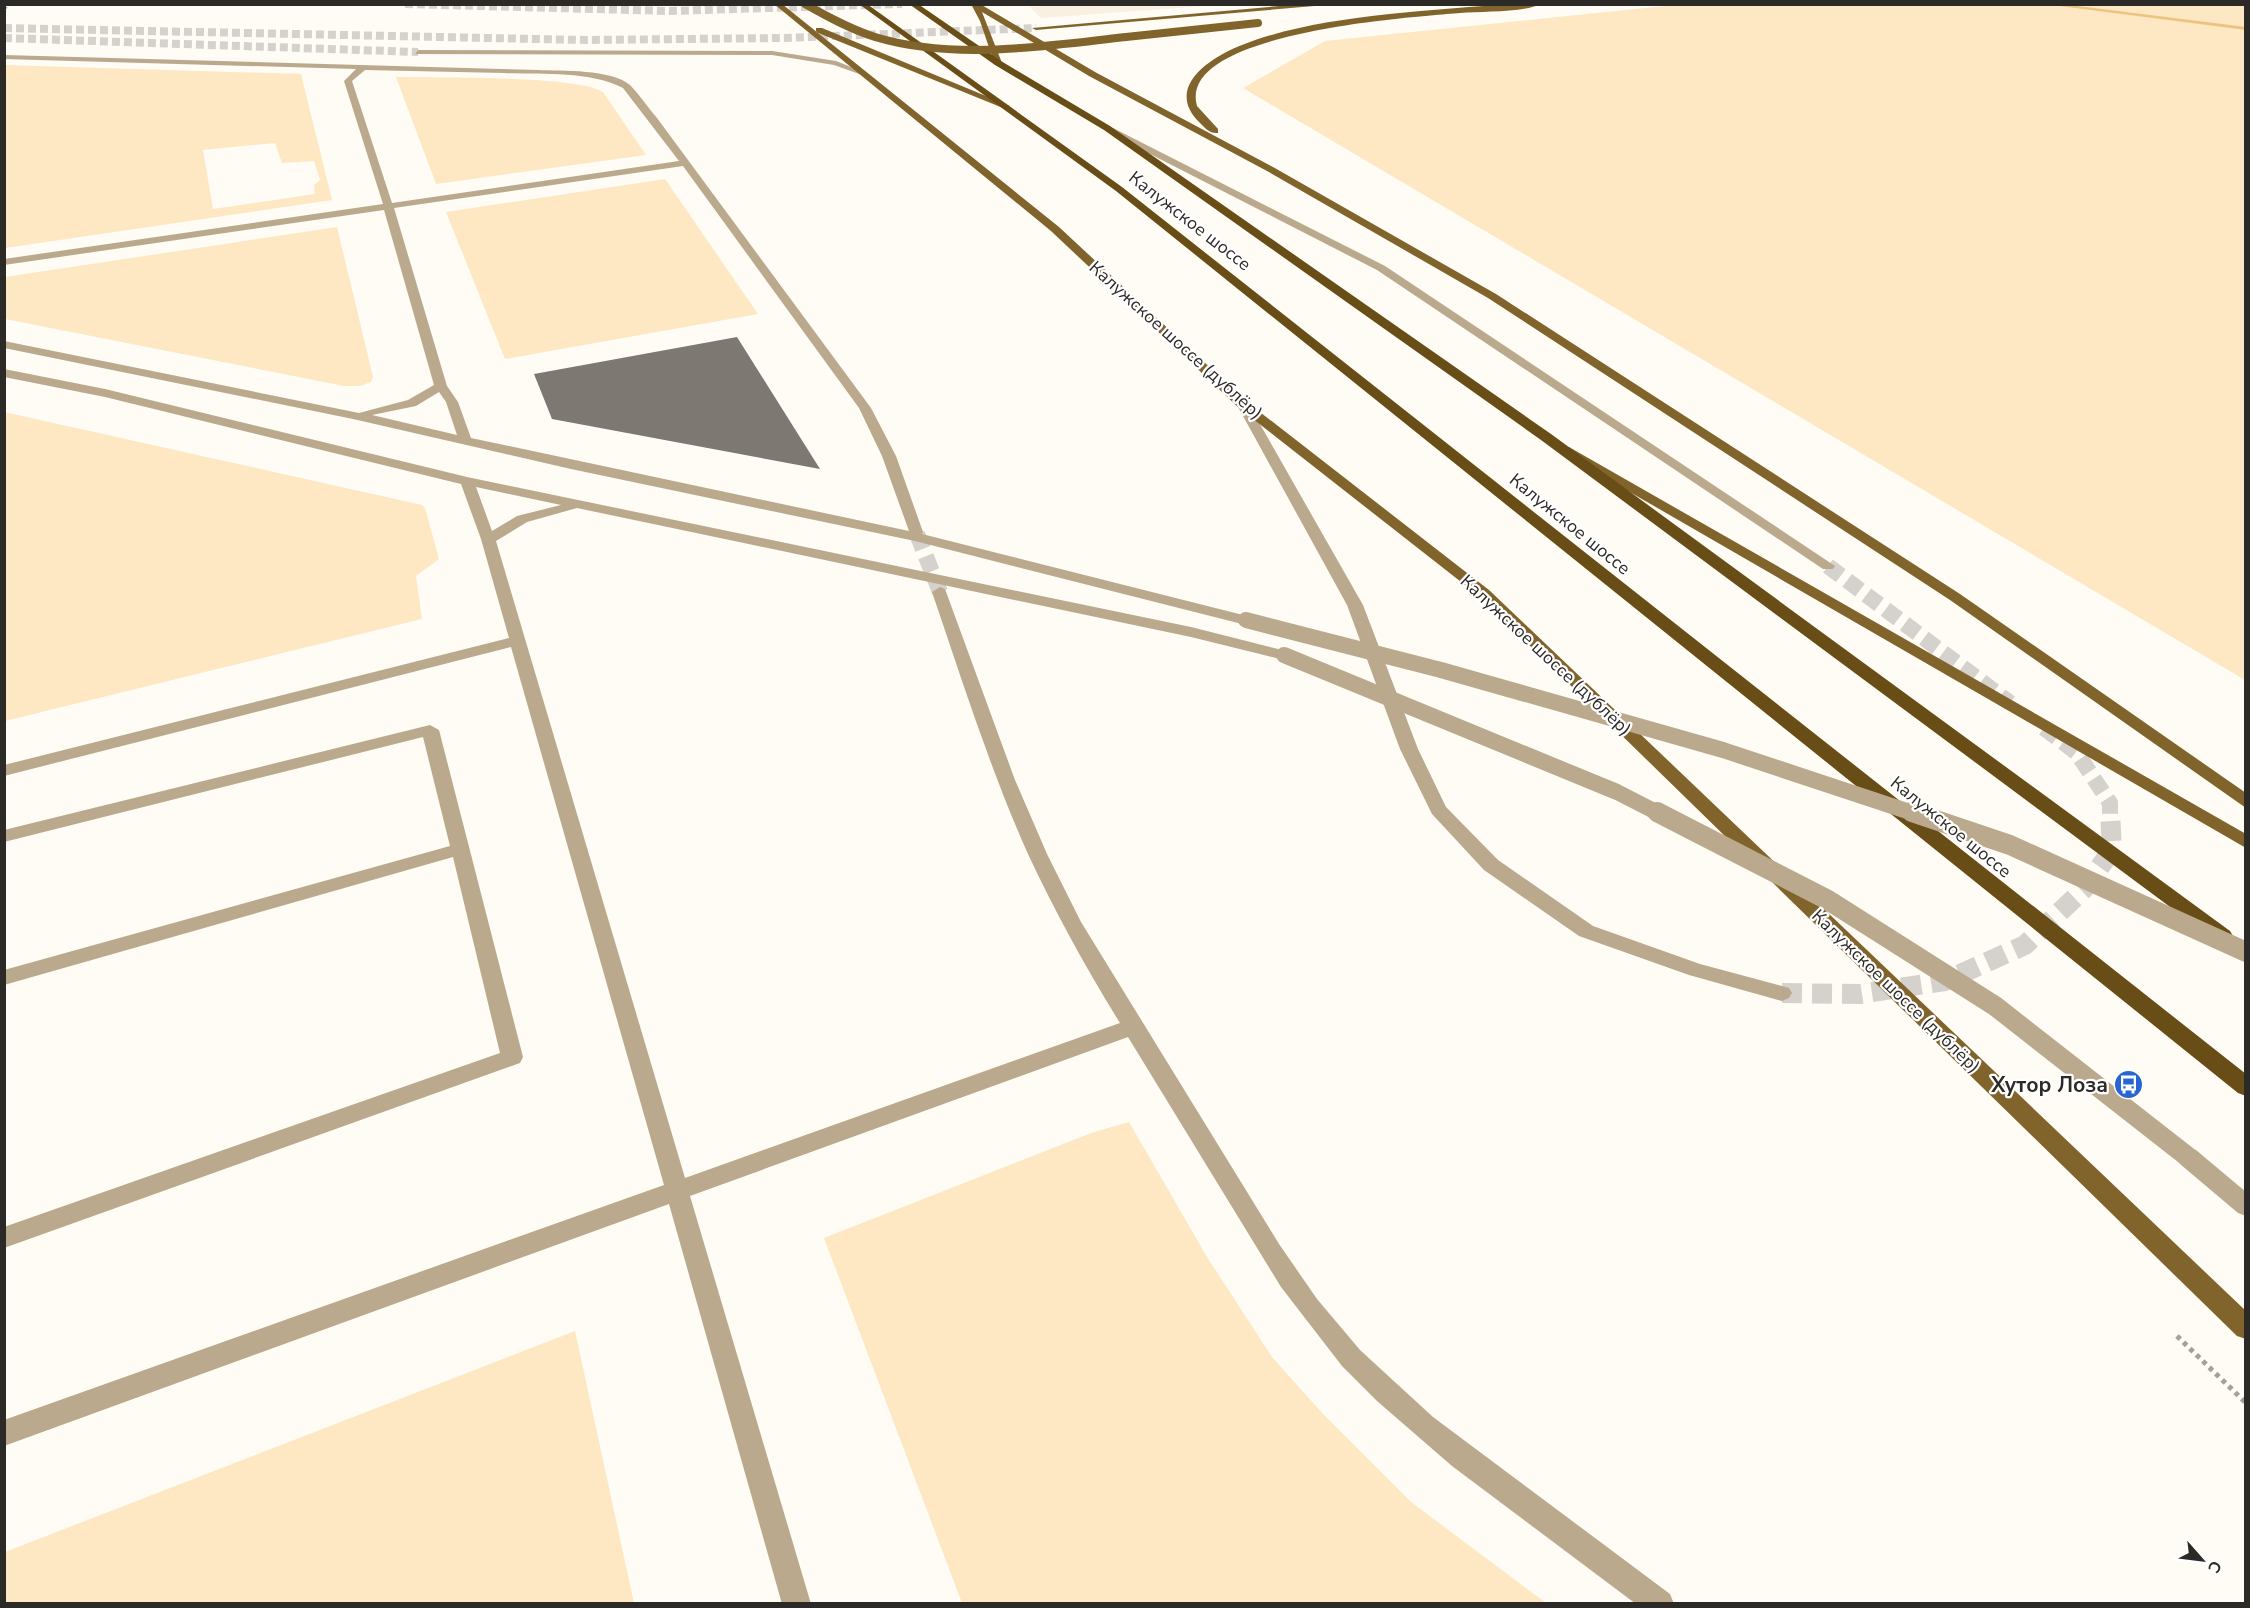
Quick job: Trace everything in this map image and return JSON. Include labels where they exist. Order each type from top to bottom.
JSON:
[{"type":"highway","name":"Калужское шоссе","points":[[862,4],[1119,189],[2246,1087]]},
{"type":"highway","name":"Калужское шоссе","points":[[912,4],[998,63],[1107,128],[1546,437],[2246,952]]},
{"type":"main road","name":"Калужское шоссе (дублёр)","points":[[777,4],[1055,229],[1244,405],[1484,593],[2246,1329]]},
{"type":"main road","points":[[805,4],[846,29],[885,39],[967,48],[1071,44],[1270,22]]},
{"type":"main road","points":[[974,4],[984,21],[998,63]]},
{"type":"main road","points":[[974,4],[1092,74],[1270,168],[1512,309],[1955,597],[2246,802]]},
{"type":"main road","points":[[1036,28],[1335,4]]},
{"type":"main road","points":[[1338,15],[1452,4]]},
{"type":"main road","points":[[1270,168],[1201,121],[1192,109],[1190,94],[1193,82],[1201,70],[1212,62],[1261,40],[1325,26],[1538,4]]},
{"type":"main road","points":[[798,21],[1006,106]]},
{"type":"main road","points":[[1546,437],[2246,842]]},
{"type":"street","points":[[418,52],[772,53],[836,63],[862,73]]},
{"type":"street","points":[[4,57],[578,74],[614,80],[629,90],[685,163],[865,408],[889,456],[916,532]]},
{"type":"street","points":[[363,67],[348,81],[388,206],[441,387],[452,402],[465,440]]},
{"type":"street","points":[[1107,128],[1381,268],[1828,566]]},
{"type":"street","points":[[4,262],[685,163]]},
{"type":"street","points":[[4,344],[353,415],[571,465],[915,537],[1441,670],[1723,750],[1999,842],[2246,952]]},
{"type":"street","points":[[4,373],[105,393],[467,481],[1191,632],[1284,656],[1617,792],[1828,900],[1995,1006],[2188,1157],[2246,1206]]},
{"type":"street","points":[[353,415],[389,410],[412,403],[441,387]]},
{"type":"street","points":[[1244,405],[1356,605],[1409,749],[1438,810],[1491,866],[1586,931],[1696,970],[1782,993]]},
{"type":"street","points":[[467,481],[488,539],[797,1604]]},
{"type":"street","points":[[488,539],[529,516],[581,504]]},
{"type":"street","points":[[940,592],[993,751],[1055,891],[1285,1273],[1349,1355],[1436,1437],[1660,1604]]},
{"type":"street","points":[[4,771],[517,641]]},
{"type":"street","points":[[4,836],[430,730],[512,1057],[4,1238]]},
{"type":"street","points":[[4,978],[460,849]]},
{"type":"street","points":[[4,1433],[1135,1026]]},
{"type":"path","points":[[4,14],[8,4]]},
{"type":"path","points":[[2177,1336],[2246,1403]]},
{"type":"shaded area","points":[[1684,4],[2245,5],[2245,680],[1243,88],[1325,41]]},
{"type":"shaded area","points":[[1218,5],[1041,18],[1030,7]]},
{"type":"shaded area","points":[[4,65],[301,74],[332,200],[5,248]],"holes":[[[275,143],[282,163],[314,161],[320,180],[314,185],[315,194],[213,209],[203,150]]]},
{"type":"shaded area","points":[[396,77],[537,80],[588,87],[603,92],[646,155],[436,184]]},
{"type":"shaded area","points":[[665,179],[758,314],[505,359],[446,212]]},
{"type":"shaded area","points":[[337,227],[373,377],[371,382],[360,386],[344,386],[5,319],[5,277]]},
{"type":"shaded area","points":[[4,412],[422,505],[425,508],[439,559],[416,576],[422,619],[5,721]]},
{"type":"shaded area","points":[[1129,1122],[1207,1257],[1272,1357],[1323,1414],[1411,1502],[1546,1603],[962,1603],[824,1238],[1094,1132]]},
{"type":"shaded area","points":[[575,1331],[634,1603],[5,1603],[5,1552]]},
{"type":"building","points":[[737,337],[820,469],[552,419],[534,374]]},
{"type":"waterway","points":[[2046,4],[2246,29]]},
{"type":"tunnel","points":[[405,4],[669,11],[902,4]]},
{"type":"tunnel","points":[[4,28],[586,40],[784,38],[1036,28]]},
{"type":"tunnel","points":[[4,38],[418,52]]},
{"type":"tunnel","points":[[917,534],[940,592]]},
{"type":"tunnel","points":[[1828,566],[2010,703]]},
{"type":"tunnel","points":[[2044,728],[2077,753],[2110,803],[2110,812]]},
{"type":"tunnel","points":[[1782,993],[1860,994],[1945,981],[2025,945],[2084,889],[2112,850],[2110,812]]},
{"type":"place","name":"Хутор Лоза","points":[[2129,1085]]}]
